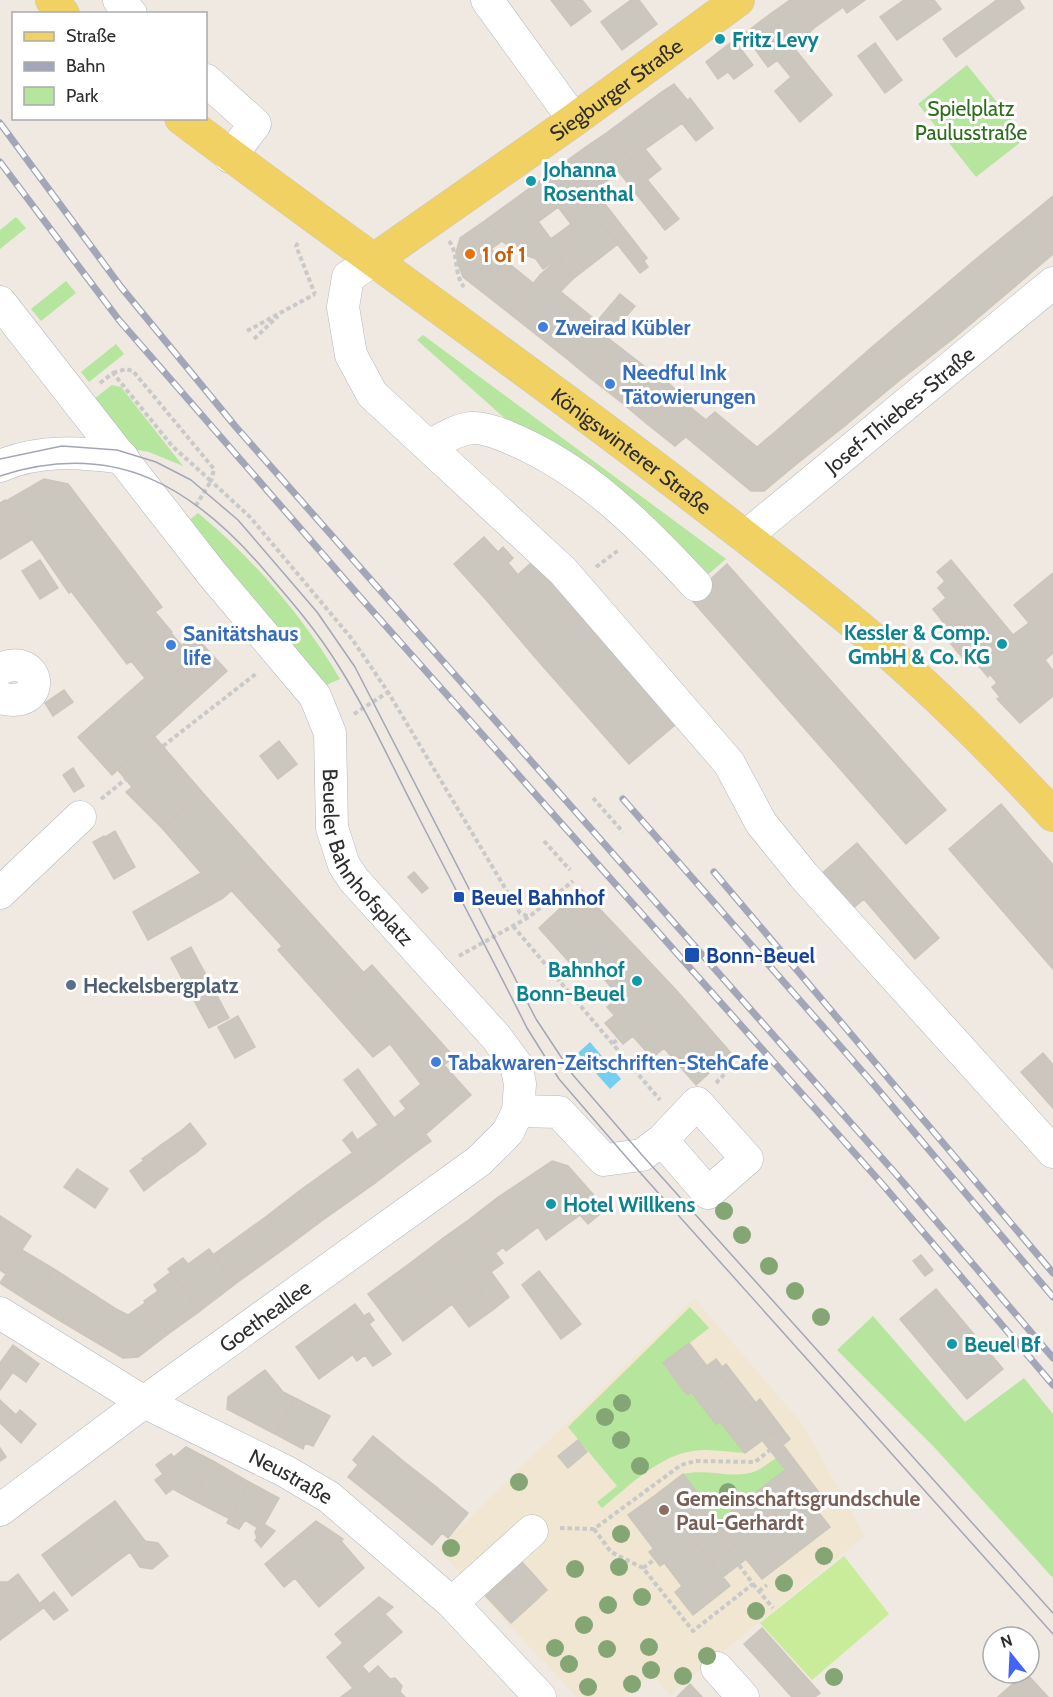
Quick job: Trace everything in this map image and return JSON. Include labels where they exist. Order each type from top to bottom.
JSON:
[{"type":"main road","points":[[52,0],[61,12]]},
{"type":"main road","name":"Siegburger Straße","points":[[374,260],[574,120],[738,0]]},
{"type":"main road","name":"Königswinterer Straße","points":[[184,120],[230,157],[557,392],[745,537],[885,650],[996,754],[1053,815]]},
{"type":"street","points":[[118,0],[129,12]]},
{"type":"street","points":[[487,0],[574,120]]},
{"type":"street","points":[[207,81],[255,124],[230,157]]},
{"type":"street","points":[[374,260],[348,277],[343,308],[351,355],[372,394],[570,578],[729,763],[760,824],[804,876],[1053,1152]]},
{"type":"street","name":"Josef-Thiebes-Straße","points":[[745,537],[1053,283]]},
{"type":"street","name":"Beueler Bahnhofsplatz","points":[[0,302],[79,400],[174,525],[322,708],[330,733],[333,828],[344,865],[354,880],[496,1037],[516,1064],[520,1084],[518,1111]]},
{"type":"street","points":[[429,446],[449,434],[471,428],[499,432],[522,442],[566,466],[611,500],[696,585]]},
{"type":"street","points":[[0,466],[47,453],[85,453],[123,458]]},
{"type":"street","points":[[0,669],[19,664],[26,667],[35,685],[29,696],[22,700],[14,702],[0,698]]},
{"type":"street","points":[[0,893],[80,817]]},
{"type":"street","points":[[518,1111],[558,1112],[604,1161],[642,1155],[670,1131]]},
{"type":"street","name":"Goetheallee","points":[[0,1510],[144,1402],[479,1161],[508,1132],[518,1111]]},
{"type":"street","name":"Neustraße","points":[[0,1313],[144,1402],[285,1471],[329,1497],[452,1602],[540,1697]]},
{"type":"street","points":[[452,1602],[532,1531]]},
{"type":"street","points":[[717,1668],[743,1697]]},
{"type":"path","points":[[247,331],[283,311],[254,339]]},
{"type":"path","points":[[79,400],[114,373],[126,369],[133,371],[214,469],[211,481],[198,505],[174,525]]},
{"type":"path","points":[[114,373],[173,447],[250,517],[352,639],[388,692],[520,913],[529,917]]},
{"type":"path","points":[[596,568],[619,548],[625,555]]},
{"type":"path","points":[[162,745],[259,671]]},
{"type":"path","points":[[352,716],[388,692]]},
{"type":"path","points":[[122,775],[124,780]]},
{"type":"path","points":[[593,798],[623,832]]},
{"type":"path","points":[[544,841],[570,870]]},
{"type":"path","points":[[461,955],[529,917],[573,880]]},
{"type":"path","points":[[513,926],[612,1044],[670,1131]]},
{"type":"path","points":[[612,1044],[628,1031]]},
{"type":"path","points":[[532,1531],[549,1528],[594,1529],[681,1465],[695,1461],[742,1464],[755,1462],[770,1450]]},
{"type":"path","points":[[594,1529],[611,1552],[643,1568],[693,1631],[753,1584]]},
{"type":"path","points":[[643,1568],[655,1559]]},
{"type":"path","points":[[739,1565],[773,1608]]},
{"type":"path","points":[[759,1591],[767,1585]]},
{"type":"shaded area","name":"Gemeinschaftsgrundschule Paul-Gerhardt","points":[[694,1298],[802,1424],[865,1536],[670,1695],[652,1673],[625,1697],[577,1697],[438,1549]]},
{"type":"green space","name":"Spielplatz Paulusstraße","points":[[967,65],[1026,138],[976,177],[918,104]]},
{"type":"green space","points":[[16,217],[26,228],[0,249],[0,230]]},
{"type":"green space","points":[[66,281],[76,293],[41,321],[31,309]]},
{"type":"green space","points":[[423,335],[726,559],[684,595],[565,472],[417,340]]},
{"type":"green space","points":[[116,344],[124,354],[89,382],[81,372]]},
{"type":"green space","points":[[112,385],[121,387],[183,466],[149,452],[133,449],[94,399]]},
{"type":"green space","points":[[198,513],[238,549],[276,590],[326,656],[340,679],[324,686],[188,525],[188,521]]},
{"type":"green space","points":[[690,1307],[709,1328],[663,1364],[686,1394],[691,1392],[716,1424],[720,1422],[745,1453],[705,1450],[680,1454],[644,1474],[602,1508],[597,1502],[617,1486],[568,1427]]},
{"type":"green space","points":[[873,1316],[965,1422],[1024,1378],[1053,1414],[1053,1578],[935,1448],[837,1350]]},
{"type":"green space","points":[[776,1458],[785,1470],[719,1521],[683,1474],[748,1473],[759,1470]]},
{"type":"green space","points":[[844,1556],[889,1614],[812,1680],[760,1623]]},
{"type":"water","points":[[590,1042],[621,1079],[610,1089],[578,1053]]},
{"type":"building","points":[[551,0],[582,0],[591,11],[571,26]]},
{"type":"building","points":[[631,0],[639,0],[657,24],[622,50],[601,22]]},
{"type":"building","points":[[793,0],[814,28],[794,48],[769,15]]},
{"type":"building","points":[[793,0],[838,0],[843,7],[814,28]]},
{"type":"building","points":[[838,0],[865,0],[847,13]]},
{"type":"building","points":[[904,0],[934,0],[941,9],[897,40],[880,17]]},
{"type":"building","points":[[997,0],[1019,0],[1024,8],[956,57],[943,39]]},
{"type":"building","points":[[769,15],[794,48],[768,67],[744,34]]},
{"type":"building","points":[[734,40],[753,65],[734,79],[728,72],[718,79],[706,62]]},
{"type":"building","points":[[875,43],[902,80],[885,93],[858,56]]},
{"type":"building","points":[[794,48],[832,95],[800,122],[775,91],[791,77],[777,60]]},
{"type":"building","points":[[674,84],[688,101],[690,98],[713,128],[696,141],[659,94]]},
{"type":"building","points":[[659,94],[682,123],[651,145],[628,117]]},
{"type":"building","points":[[628,117],[651,145],[645,149],[661,169],[647,180],[608,132]]},
{"type":"building","points":[[608,132],[632,161],[607,181],[583,149]]},
{"type":"building","points":[[583,149],[607,181],[580,199],[557,168]]},
{"type":"building","points":[[632,161],[679,219],[665,230],[619,172]]},
{"type":"building","points":[[557,168],[576,194],[538,222],[519,196]]},
{"type":"building","points":[[594,190],[626,231],[614,240],[580,199]]},
{"type":"building","points":[[576,194],[603,226],[563,255],[551,239],[571,224],[558,207]]},
{"type":"building","points":[[519,196],[563,255],[543,269],[536,259],[513,250],[502,241],[486,220]]},
{"type":"building","points":[[1053,196],[1053,246],[1030,215]]},
{"type":"building","points":[[1030,215],[1053,246],[1053,254],[1005,295],[976,259]]},
{"type":"building","points":[[486,220],[502,241],[491,249],[533,283],[509,313],[463,277],[458,264],[456,253],[460,238]]},
{"type":"building","points":[[603,226],[618,244],[574,278],[558,259]]},
{"type":"building","points":[[626,231],[647,258],[644,261],[648,267],[640,273],[614,240]]},
{"type":"building","points":[[558,259],[574,278],[560,292],[540,275]]},
{"type":"building","points":[[976,259],[1005,295],[954,338],[924,303]]},
{"type":"building","points":[[540,275],[597,321],[566,358],[509,313]]},
{"type":"building","points":[[620,294],[635,306],[608,338],[617,345],[590,378],[566,358]]},
{"type":"building","points":[[924,303],[954,338],[900,380],[872,347]]},
{"type":"building","points":[[617,345],[648,369],[621,402],[590,378]]},
{"type":"building","points":[[872,347],[900,380],[847,424],[823,390]]},
{"type":"building","points":[[645,371],[660,383],[664,379],[675,389],[647,424],[621,402]]},
{"type":"building","points":[[675,389],[689,399],[685,403],[706,420],[675,446],[647,424]]},
{"type":"building","points":[[823,390],[847,424],[799,462],[775,432]]},
{"type":"building","points":[[715,412],[751,442],[728,472],[686,437]]},
{"type":"building","points":[[775,432],[799,462],[764,491],[751,491],[728,472],[751,442],[757,447]]},
{"type":"building","points":[[44,479],[68,484],[162,607],[155,612],[172,632],[127,664],[71,591],[69,593],[6,501]]},
{"type":"building","points":[[5,500],[31,540],[0,559],[0,503]]},
{"type":"building","points":[[484,537],[498,552],[503,547],[513,558],[508,563],[518,575],[488,602],[454,564]]},
{"type":"building","points":[[40,560],[58,588],[40,599],[22,571]]},
{"type":"building","name":"Kessler & Comp. GmbH & Co. KG","points":[[951,560],[1013,635],[1029,623],[1014,605],[1053,573],[1053,653],[1045,660],[1053,671],[1053,696],[1020,723],[997,699],[1000,697],[992,687],[997,683],[990,674],[988,677],[972,658],[967,663],[941,632],[947,627],[933,609],[946,598],[938,588],[945,581],[937,572]]},
{"type":"building","points":[[532,562],[545,576],[555,567],[574,589],[565,598],[578,612],[533,655],[488,602]]},
{"type":"building","points":[[727,564],[946,810],[906,844],[690,598]]},
{"type":"building","points":[[582,609],[681,720],[629,764],[533,655]]},
{"type":"building","points":[[171,633],[182,646],[145,678],[131,661]]},
{"type":"building","points":[[194,635],[227,671],[112,775],[78,737]]},
{"type":"building","points":[[64,690],[73,702],[53,716],[45,703]]},
{"type":"building","points":[[154,736],[202,792],[162,828],[126,792],[132,787],[118,770]]},
{"type":"building","points":[[279,741],[297,764],[278,779],[260,756]]},
{"type":"building","points":[[73,768],[84,786],[74,792],[63,775]]},
{"type":"building","points":[[202,792],[264,862],[223,898],[162,828]]},
{"type":"building","points":[[1001,804],[1053,865],[1053,969],[949,849]]},
{"type":"building","points":[[115,831],[126,851],[115,857],[105,837]]},
{"type":"building","points":[[104,836],[115,857],[105,863],[93,842]]},
{"type":"building","points":[[857,843],[888,879],[852,909],[821,874]]},
{"type":"building","points":[[126,851],[135,867],[114,879],[105,863]]},
{"type":"building","points":[[264,862],[364,973],[327,1005],[278,950],[282,946],[232,891]]},
{"type":"building","points":[[414,872],[428,888],[422,893],[408,877]]},
{"type":"building","points":[[201,873],[223,898],[148,940],[133,912]]},
{"type":"building","points":[[888,879],[939,938],[915,959],[864,899]]},
{"type":"building","name":"Bahnhof Bonn-Beuel","points":[[581,889],[677,991],[731,1053],[696,1085],[664,1048],[652,1058],[607,1007],[619,996],[588,961],[577,971],[539,928]]},
{"type":"building","points":[[191,947],[229,1018],[209,1028],[171,958]]},
{"type":"building","points":[[372,965],[421,1020],[373,1057],[327,1005]]},
{"type":"building","points":[[615,1015],[633,1036],[623,1044],[605,1023]]},
{"type":"building","points":[[238,1016],[255,1047],[235,1058],[218,1027]]},
{"type":"building","points":[[421,1020],[454,1057],[444,1065],[471,1095],[426,1134],[400,1101],[421,1084],[390,1044]]},
{"type":"building","points":[[1043,1053],[1053,1065],[1053,1108],[1021,1072]]},
{"type":"building","points":[[358,1069],[394,1118],[406,1109],[431,1141],[405,1160],[344,1080]]},
{"type":"building","points":[[190,1123],[206,1144],[197,1152],[181,1131]]},
{"type":"building","points":[[378,1125],[405,1160],[375,1183],[343,1140],[352,1132],[357,1140]]},
{"type":"building","points":[[181,1131],[197,1152],[187,1159],[171,1138]]},
{"type":"building","points":[[171,1138],[187,1159],[177,1166],[161,1145]]},
{"type":"building","points":[[161,1145],[177,1166],[168,1173],[152,1152]]},
{"type":"building","points":[[152,1152],[168,1173],[158,1180],[142,1159]]},
{"type":"building","points":[[352,1153],[375,1183],[320,1222],[298,1192]]},
{"type":"building","points":[[143,1161],[158,1180],[144,1191],[130,1171]]},
{"type":"building","name":"Hotel Willkens","points":[[552,1161],[568,1166],[606,1209],[588,1224],[580,1215],[546,1240],[538,1227],[526,1236],[497,1198]]},
{"type":"building","points":[[77,1169],[108,1189],[95,1208],[64,1187]]},
{"type":"building","points":[[298,1192],[320,1222],[288,1246],[267,1216]]},
{"type":"building","points":[[497,1198],[526,1236],[506,1251],[503,1247],[496,1253],[470,1219]]},
{"type":"building","points":[[0,1216],[31,1236],[6,1274],[0,1270]]},
{"type":"building","points":[[267,1216],[288,1246],[235,1284],[213,1255]]},
{"type":"building","points":[[470,1219],[503,1263],[491,1272],[509,1297],[494,1309],[442,1239]]},
{"type":"building","points":[[442,1239],[494,1309],[469,1327],[452,1304],[443,1311],[409,1264]]},
{"type":"building","points":[[209,1249],[235,1284],[200,1311],[168,1269],[183,1258],[188,1264]]},
{"type":"building","points":[[22,1250],[54,1269],[31,1303],[0,1283]]},
{"type":"building","points":[[921,1255],[933,1270],[925,1276],[913,1261]]},
{"type":"building","points":[[409,1264],[443,1311],[403,1341],[368,1294]]},
{"type":"building","points":[[54,1269],[85,1289],[62,1322],[31,1303]]},
{"type":"building","points":[[539,1271],[581,1324],[561,1339],[522,1285]]},
{"type":"building","points":[[171,1272],[200,1311],[168,1334],[144,1301],[158,1291],[154,1285]]},
{"type":"building","points":[[85,1289],[116,1309],[94,1341],[62,1322]]},
{"type":"building","name":"Beuel Bf","points":[[936,1289],[1003,1369],[967,1399],[900,1319]]},
{"type":"building","points":[[145,1303],[168,1334],[138,1357],[123,1358],[94,1341],[116,1309],[128,1315]]},
{"type":"building","points":[[355,1304],[364,1316],[369,1313],[374,1320],[369,1324],[391,1354],[373,1366],[365,1355],[357,1361],[329,1323]]},
{"type":"building","points":[[329,1323],[352,1355],[319,1379],[296,1347]]},
{"type":"building","points":[[689,1343],[713,1374],[717,1371],[742,1404],[746,1401],[771,1434],[745,1453],[720,1422],[716,1424],[691,1392],[687,1395],[663,1363]]},
{"type":"building","points":[[13,1345],[39,1364],[26,1382],[0,1363]]},
{"type":"building","points":[[716,1359],[722,1367],[726,1364],[756,1403],[760,1399],[790,1439],[783,1445],[773,1432],[771,1434],[746,1401],[742,1404],[717,1371],[713,1374],[707,1366]]},
{"type":"building","points":[[0,1363],[13,1372],[0,1390]]},
{"type":"building","points":[[265,1370],[283,1392],[295,1398],[275,1434],[227,1409],[228,1397]]},
{"type":"building","points":[[295,1398],[330,1416],[313,1446],[305,1443],[303,1449],[275,1434]]},
{"type":"building","points":[[0,1400],[16,1415],[20,1410],[36,1424],[21,1443],[0,1423]]},
{"type":"building","points":[[773,1432],[821,1495],[811,1502],[762,1440]]},
{"type":"building","points":[[373,1436],[407,1464],[377,1500],[348,1477],[358,1465],[353,1460]]},
{"type":"building","points":[[578,1440],[587,1452],[568,1468],[558,1456]]},
{"type":"building","points":[[186,1447],[213,1461],[193,1500],[173,1489],[166,1494],[155,1480],[163,1474],[156,1465],[171,1454],[174,1457]]},
{"type":"building","points":[[0,1448],[6,1457],[0,1461]]},
{"type":"building","points":[[213,1461],[249,1482],[230,1519],[193,1500]]},
{"type":"building","points":[[407,1464],[434,1485],[404,1522],[377,1500]]},
{"type":"building","points":[[785,1470],[830,1527],[762,1579],[746,1559],[723,1577],[711,1563],[736,1545],[719,1521]]},
{"type":"building","points":[[683,1474],[736,1545],[711,1563],[657,1494]]},
{"type":"building","points":[[249,1482],[279,1498],[261,1530],[245,1520],[239,1529],[227,1523]]},
{"type":"building","points":[[434,1485],[468,1513],[448,1538],[442,1533],[432,1545],[404,1522]]},
{"type":"building","points":[[657,1494],[730,1586],[693,1615],[675,1592],[682,1586],[628,1515]]},
{"type":"building","points":[[115,1501],[145,1541],[158,1543],[168,1556],[152,1569],[140,1567],[130,1552],[111,1566],[81,1526]]},
{"type":"building","points":[[316,1521],[343,1539],[284,1587],[265,1564]]},
{"type":"building","points":[[264,1524],[275,1531],[261,1547],[255,1540],[257,1538],[255,1532],[257,1528],[261,1530]]},
{"type":"building","points":[[81,1526],[111,1566],[72,1596],[42,1555]]},
{"type":"building","points":[[341,1541],[364,1568],[319,1607],[295,1578]]},
{"type":"building","points":[[653,1549],[664,1563],[660,1566],[649,1552]]},
{"type":"building","points":[[520,1560],[532,1573],[514,1589],[502,1576]]},
{"type":"building","points":[[532,1573],[547,1590],[530,1606],[514,1589]]},
{"type":"building","points":[[18,1574],[43,1608],[12,1631],[0,1615],[0,1582],[8,1582]]},
{"type":"building","points":[[502,1576],[530,1606],[511,1623],[483,1593]]},
{"type":"building","points":[[54,1592],[68,1610],[54,1620],[40,1603]]},
{"type":"building","points":[[379,1597],[393,1607],[385,1614],[402,1632],[362,1666],[369,1674],[378,1666],[390,1679],[395,1678],[402,1686],[400,1692],[405,1697],[341,1697],[353,1688],[327,1657],[343,1643],[335,1634]]},
{"type":"building","points":[[0,1615],[12,1631],[0,1640]]},
{"type":"building","points":[[762,1628],[820,1693],[815,1697],[792,1697],[744,1644]]},
{"type":"building","points":[[690,1684],[702,1697],[677,1697]]},
{"type":"building","points":[[1012,1685],[1037,1685],[1048,1697],[998,1697]]},
{"type":"tram line","points":[[0,459],[62,446],[117,450],[156,462],[191,480],[238,520],[317,612],[355,667],[536,1019],[573,1075],[1053,1613]]},
{"type":"tram line","points":[[0,476],[41,466],[79,463],[115,467],[148,478],[180,494],[210,516],[266,572],[313,629],[349,683],[527,1028],[559,1079],[1053,1634]]},
{"type":"railway","points":[[0,123],[121,287],[235,426],[896,1174],[1053,1358]]},
{"type":"railway","points":[[0,162],[119,320],[360,597],[883,1185],[1053,1385]]},
{"type":"railway","points":[[623,799],[876,1087],[1053,1297]]},
{"type":"railway","points":[[714,872],[1053,1273]]},
{"type":"place","name":"Fritz Levy","points":[[720,39]]},
{"type":"place","name":"Johanna Rosenthal","points":[[531,181]]},
{"type":"place","name":"1 of 1","points":[[470,254]]},
{"type":"place","name":"Zweirad Kübler","points":[[543,327]]},
{"type":"place","name":"Needful Ink Tätowierungen","points":[[610,384]]},
{"type":"place","name":"Kessler & Comp. GmbH & Co. KG","points":[[1002,644]]},
{"type":"place","name":"Sanitätshaus life","points":[[171,645]]},
{"type":"place","name":"Beuel Bahnhof","points":[[459,897]]},
{"type":"place","name":"Bonn-Beuel","points":[[692,955]]},
{"type":"place","name":"Bahnhof Bonn-Beuel","points":[[637,981]]},
{"type":"place","name":"Heckelsbergplatz","points":[[71,985]]},
{"type":"place","name":"Tabakwaren-Zeitschriften-StehCafe","points":[[436,1062]]},
{"type":"place","name":"Hotel Willkens","points":[[551,1204]]},
{"type":"place","name":"Beuel Bf","points":[[952,1344]]},
{"type":"place","name":"Gemeinschaftsgrundschule Paul-Gerhardt","points":[[664,1510]]}]
